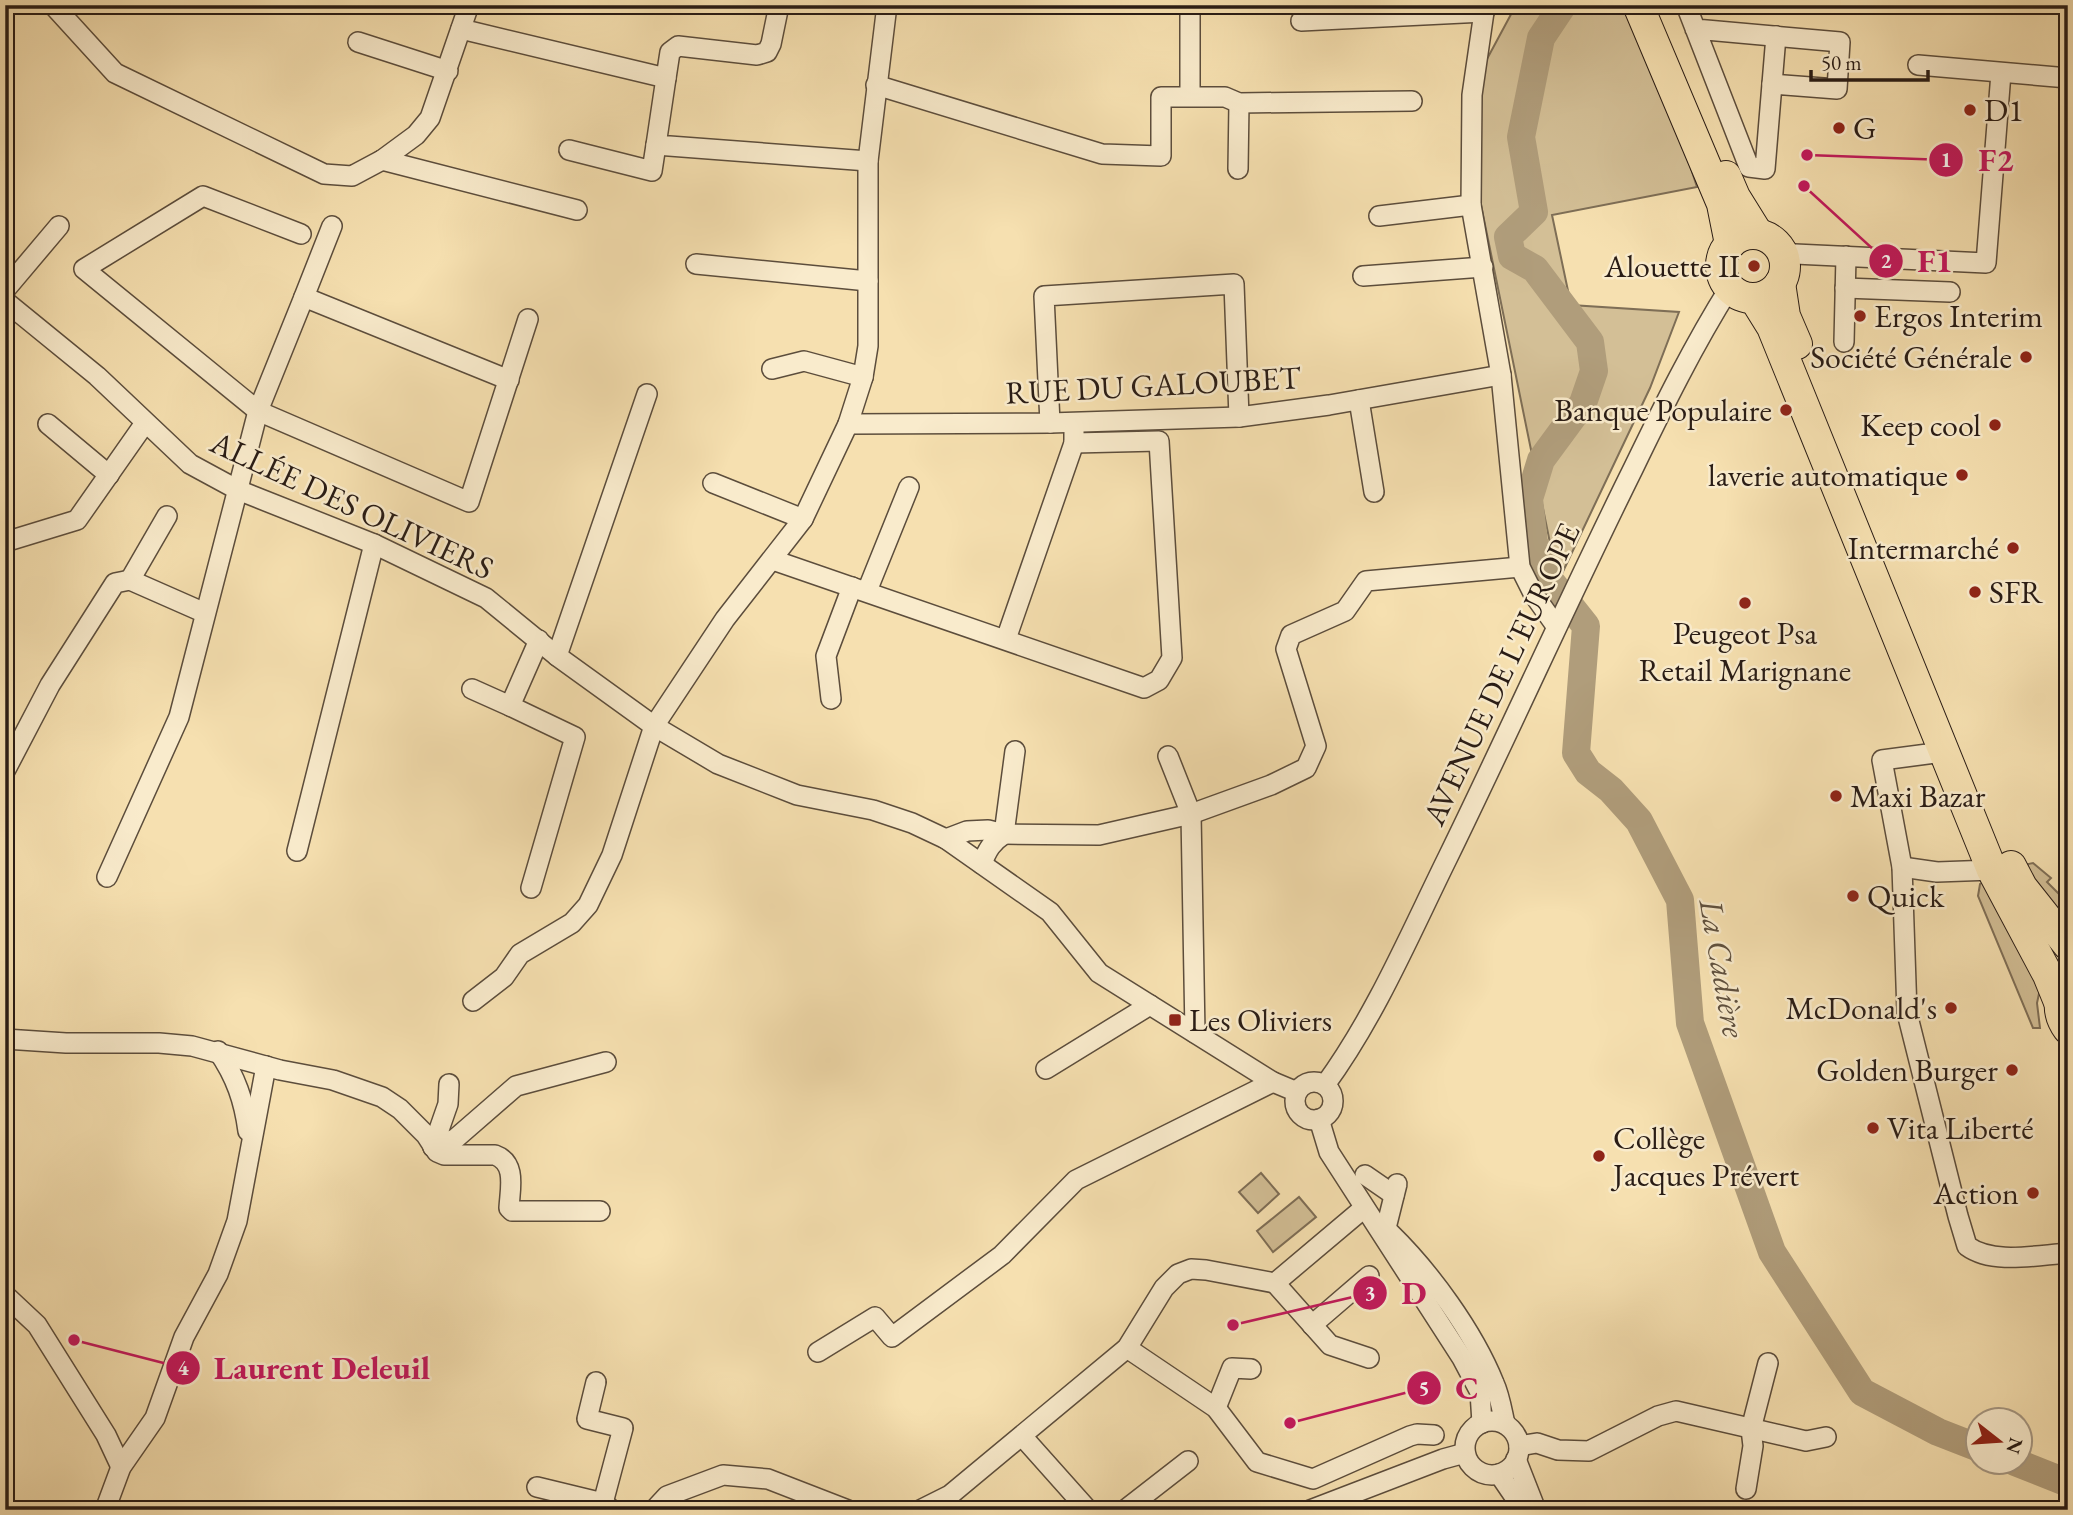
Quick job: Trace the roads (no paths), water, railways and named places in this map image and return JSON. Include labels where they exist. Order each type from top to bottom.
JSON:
[{"type":"main road","points":[[1638,5],[1722,204],[1730,244]]},
{"type":"main road","points":[[1654,5],[1735,197],[1758,234]]},
{"type":"main road","points":[[2065,1004],[1992,870],[1773,327],[1762,281],[1774,242],[1758,234],[1748,234],[1730,244],[1724,252],[1722,270],[1762,281],[1785,316],[1971,777],[2022,887],[2068,945]]},
{"type":"street","points":[[53,5],[115,73],[324,174],[352,176],[382,160],[416,135],[430,118],[469,5]]},
{"type":"street","points":[[473,1001],[504,976],[520,954],[572,923],[588,905],[612,855],[654,726],[724,619],[803,519],[848,424],[863,377],[868,346],[868,161],[887,5]]},
{"type":"street","points":[[1190,5],[1190,96]]},
{"type":"street","points":[[1686,5],[1749,167],[1765,169],[1776,36]]},
{"type":"street","points":[[1301,21],[1486,8],[1472,96],[1471,205],[1501,375],[1520,567],[1534,595],[1558,622]]},
{"type":"street","points":[[569,150],[652,171],[670,52],[678,46],[757,55],[767,52],[778,10]]},
{"type":"street","points":[[461,29],[666,78]]},
{"type":"street","points":[[1695,29],[1840,42],[1837,89],[1772,84]]},
{"type":"street","points":[[358,42],[447,71]]},
{"type":"street","points":[[1918,65],[2068,78]]},
{"type":"street","points":[[1762,281],[1795,254],[1986,263],[2001,73]]},
{"type":"street","points":[[876,85],[1102,154],[1137,156],[1160,156],[1161,97],[1225,97],[1239,103],[1412,102]]},
{"type":"street","points":[[1238,169],[1239,103]]},
{"type":"street","points":[[656,145],[868,161]]},
{"type":"street","points":[[382,160],[577,210]]},
{"type":"street","points":[[301,234],[204,196],[84,269],[258,411],[469,502],[528,319]]},
{"type":"street","points":[[1379,216],[1471,205]]},
{"type":"street","points":[[5,290],[59,226]]},
{"type":"street","points":[[107,877],[179,717],[258,411],[332,226]]},
{"type":"street","points":[[1844,342],[1846,256]]},
{"type":"street","points":[[696,264],[868,281]]},
{"type":"street","points":[[1363,276],[1483,267]]},
{"type":"street","name":"AVENUE DE L'EUROPE","points":[[1325,1085],[1352,1048],[1381,993],[1481,792],[1579,577],[1696,341],[1762,281]]},
{"type":"street","points":[[1050,423],[1044,296],[1234,284],[1239,417]]},
{"type":"street","points":[[1846,288],[1950,292]]},
{"type":"street","points":[[304,297],[509,380]]},
{"type":"street","name":"ALLÉE DES OLIVIERS","points":[[5,301],[97,376],[190,464],[238,490],[374,544],[486,598],[548,648],[654,726],[718,764],[797,795],[873,810],[912,823],[946,839],[1050,912],[1099,973],[1273,1082],[1297,1092]]},
{"type":"street","points":[[772,369],[804,361],[863,377]]},
{"type":"street","name":"RUE DU GALOUBET","points":[[848,424],[1050,423],[1239,417],[1359,400],[1501,375]]},
{"type":"street","points":[[510,706],[548,648],[643,392]]},
{"type":"street","points":[[1359,400],[1374,492]]},
{"type":"street","points":[[1006,639],[1074,443],[1075,422]]},
{"type":"street","points":[[5,542],[77,520],[145,423]]},
{"type":"street","points":[[48,424],[109,475]]},
{"type":"street","points":[[773,559],[1144,688],[1159,680],[1172,658],[1159,441],[1074,443]]},
{"type":"street","points":[[713,483],[803,519]]},
{"type":"street","points":[[831,699],[826,656],[909,487]]},
{"type":"street","points":[[130,580],[167,516]]},
{"type":"street","points":[[297,851],[374,544]]},
{"type":"street","points":[[946,839],[967,831],[988,830],[1004,834],[1099,835],[1191,814],[1271,785],[1306,768],[1316,746],[1286,649],[1291,635],[1345,611],[1366,581],[1520,567]]},
{"type":"street","points":[[5,771],[50,685],[115,583],[130,580],[205,613]]},
{"type":"street","points":[[472,689],[575,737],[531,888]]},
{"type":"street","points":[[982,864],[994,841],[1004,834],[1015,751]]},
{"type":"street","points":[[1943,752],[1882,760],[1902,867],[1907,1013],[1967,1246],[1979,1254],[1999,1256],[2068,1252]]},
{"type":"street","points":[[1168,756],[1191,814],[1195,1033]]},
{"type":"street","points":[[1902,867],[1937,873],[1992,870]]},
{"type":"street","points":[[1046,1069],[1150,1005]]},
{"type":"street","points":[[5,1039],[66,1043],[159,1043],[218,1051],[266,1066],[333,1080],[382,1097],[408,1117],[426,1135],[433,1147],[444,1155],[495,1155],[503,1158],[511,1171],[509,1208],[512,1211],[600,1211]]},
{"type":"street","points":[[218,1051],[232,1071],[241,1094],[249,1145]]},
{"type":"street","points":[[433,1147],[455,1139],[516,1086],[606,1062]]},
{"type":"street","points":[[105,1510],[121,1467],[155,1418],[184,1337],[218,1274],[237,1221],[249,1145],[266,1066]]},
{"type":"street","points":[[818,1352],[875,1317],[892,1337],[1002,1255],[1076,1180],[1273,1082]]},
{"type":"street","points":[[1310,1082],[1325,1085],[1333,1101],[1329,1113],[1313,1120],[1301,1115],[1295,1104],[1297,1092],[1310,1082]]},
{"type":"street","points":[[433,1147],[448,1104],[449,1084]]},
{"type":"street","points":[[1319,1119],[1329,1152],[1361,1176],[1396,1190],[1385,1228]]},
{"type":"street","points":[[1361,1176],[1364,1208],[1462,1358],[1480,1392],[1482,1423]]},
{"type":"street","points":[[1364,1208],[1408,1250],[1429,1276],[1478,1349],[1496,1385],[1505,1424],[1516,1437],[1517,1452],[1536,1510]]},
{"type":"street","points":[[1275,1283],[1364,1208]]},
{"type":"street","points":[[920,1510],[954,1502],[1023,1436],[1127,1348],[1164,1289],[1178,1274],[1191,1269],[1275,1283],[1330,1345],[1369,1358]]},
{"type":"street","points":[[1312,1325],[1369,1276]]},
{"type":"street","points":[[5,1295],[37,1325],[106,1435],[121,1467]]},
{"type":"street","points":[[1127,1348],[1216,1408],[1257,1462],[1313,1479],[1410,1436],[1434,1435]]},
{"type":"street","points":[[1746,1489],[1753,1447],[1751,1429],[1768,1363]]},
{"type":"street","points":[[1216,1408],[1232,1368],[1251,1369]]},
{"type":"street","points":[[537,1487],[607,1507],[623,1429],[587,1419],[596,1382]]},
{"type":"street","points":[[1505,1424],[1491,1421],[1482,1423],[1468,1435],[1465,1452],[1474,1468],[1490,1475],[1499,1474],[1507,1470],[1517,1452],[1537,1443],[1558,1450],[1589,1451],[1658,1416],[1676,1411],[1806,1441],[1826,1437]]},
{"type":"street","points":[[1023,1436],[1088,1510]]},
{"type":"street","points":[[1310,1510],[1465,1452]]},
{"type":"street","points":[[1125,1510],[1188,1461]]},
{"type":"street","points":[[1499,1474],[1514,1496],[1519,1510]]},
{"type":"street","points":[[654,1510],[667,1496],[723,1475],[768,1479],[847,1510]]},
{"type":"waterway","name":"La Cadière","points":[[1563,5],[1541,38],[1521,137],[1534,212],[1508,237],[1512,256],[1535,269],[1590,342],[1594,371],[1583,403],[1541,460],[1529,499],[1534,542],[1548,578],[1586,626],[1576,753],[1588,772],[1611,790],[1639,821],[1680,900],[1690,1023],[1772,1252],[1862,1392],[1938,1432],[1965,1443]]},
{"type":"waterway","name":"La Cadière","points":[[2035,1470],[2068,1483]]},
{"type":"place","name":"D1","points":[[1970,110]]},
{"type":"place","name":"G","points":[[1839,128]]},
{"type":"place","name":"F2","points":[[1807,155]]},
{"type":"place","name":"F1","points":[[1804,186]]},
{"type":"place","name":"Alouette II","points":[[1754,266]]},
{"type":"place","name":"Ergos Interim","points":[[1860,316]]},
{"type":"place","name":"Société Générale","points":[[2026,357]]},
{"type":"place","name":"Banque Populaire","points":[[1786,410]]},
{"type":"place","name":"Keep cool","points":[[1995,425]]},
{"type":"place","name":"laverie automatique","points":[[1962,475]]},
{"type":"place","name":"Intermarché","points":[[2013,548]]},
{"type":"place","name":"SFR","points":[[1975,592]]},
{"type":"place","name":"Peugeot Psa Retail Marignane","points":[[1745,603]]},
{"type":"place","name":"Maxi Bazar","points":[[1836,796]]},
{"type":"place","name":"Quick","points":[[1853,896]]},
{"type":"place","name":"McDonald's","points":[[1951,1008]]},
{"type":"place","name":"Les Oliviers","points":[[1175,1020]]},
{"type":"place","name":"Golden Burger","points":[[2012,1070]]},
{"type":"place","name":"Vita Liberté","points":[[1873,1128]]},
{"type":"place","name":"Collège Jacques Prévert","points":[[1599,1156]]},
{"type":"place","name":"Action","points":[[2033,1193]]},
{"type":"place","name":"D","points":[[1233,1325]]},
{"type":"place","name":"Laurent Deleuil","points":[[74,1340]]},
{"type":"place","name":"C","points":[[1290,1423]]}]
